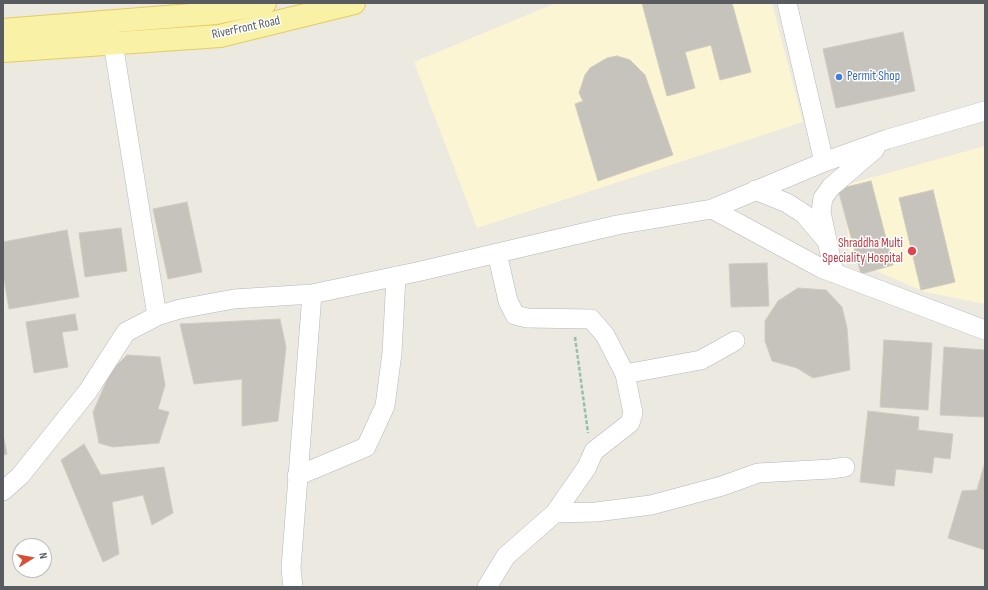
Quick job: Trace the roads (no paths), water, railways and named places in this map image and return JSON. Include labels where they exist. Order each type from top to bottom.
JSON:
[{"type":"main road","name":"RiverFront Road","points":[[3,30],[216,12],[265,3]]},
{"type":"main road","name":"RiverFront Road","points":[[3,51],[220,36],[354,3]]},
{"type":"street","points":[[787,3],[824,162]]},
{"type":"street","points":[[113,43],[157,316]]},
{"type":"street","points":[[3,491],[20,476],[88,391],[126,332],[157,316],[180,309],[234,299],[312,294],[617,225],[712,209],[754,190],[824,162],[888,139],[985,111]]},
{"type":"street","points":[[834,273],[821,212],[821,205],[827,191],[854,166],[888,139]]},
{"type":"street","points":[[754,190],[787,203],[804,214],[827,241]]},
{"type":"street","points":[[712,209],[820,268],[985,330]]},
{"type":"street","points":[[487,587],[506,556],[555,514],[587,467],[594,452],[630,423],[633,413],[625,374],[605,335],[591,319],[527,318],[515,315],[508,300],[497,253]]},
{"type":"street","points":[[297,476],[366,447],[385,406],[392,353],[396,276]]},
{"type":"street","points":[[293,587],[291,568],[312,294]]},
{"type":"street","points":[[625,374],[701,360],[735,341]]},
{"type":"street","points":[[555,514],[596,512],[651,505],[722,486],[758,473],[845,467]]},
{"type":"place","name":"Permit Shop","points":[[839,77]]},
{"type":"place","name":"Shraddha Multi Speciality Hospital","points":[[912,251]]}]
